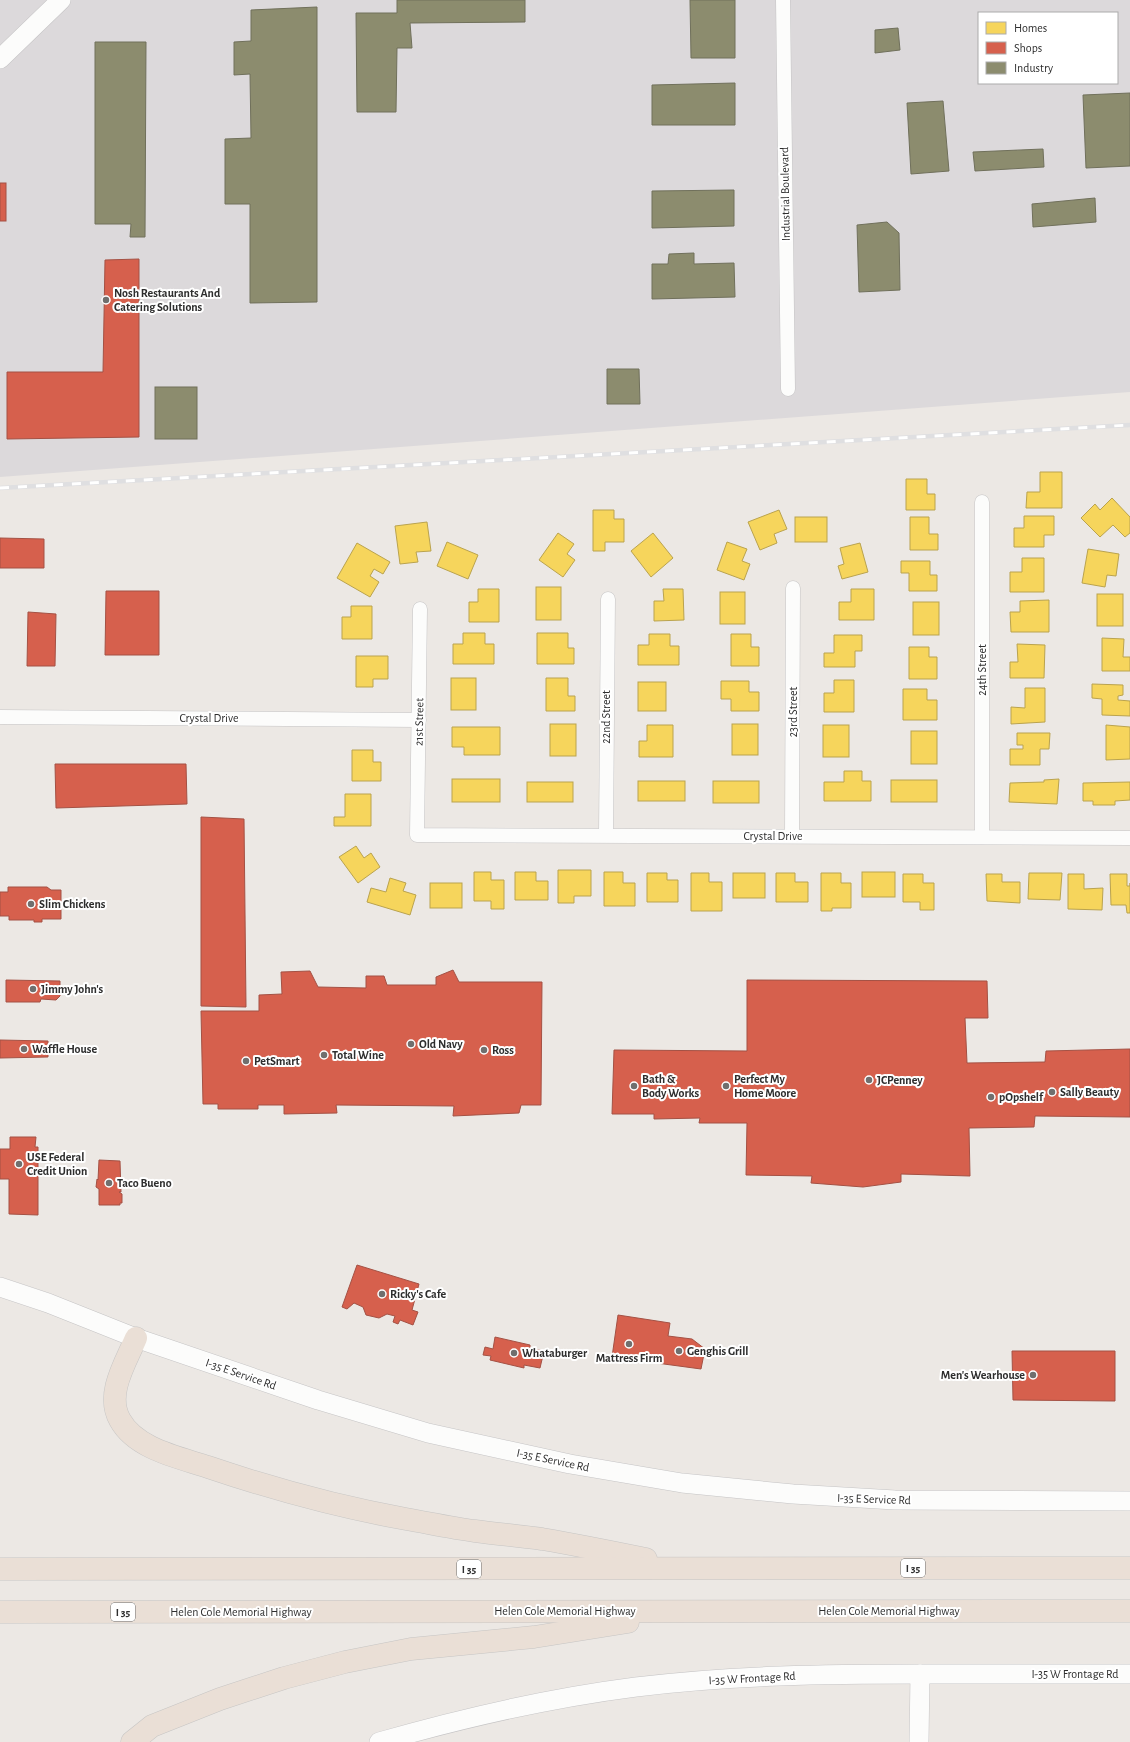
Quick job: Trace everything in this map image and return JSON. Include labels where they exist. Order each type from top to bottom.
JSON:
[{"type":"highway","points":[[136,1338],[117,1386],[114,1396],[115,1407],[124,1427],[132,1436],[163,1452],[237,1477],[314,1499],[412,1520],[474,1531],[542,1539],[697,1569]]},
{"type":"highway","name":"I 35","points":[[0,1569],[1130,1568]]},
{"type":"highway","points":[[132,1742],[152,1726],[213,1702],[284,1678],[345,1662],[411,1649],[534,1637],[698,1611]]},
{"type":"highway","name":"Helen Cole Memorial Highway","points":[[0,1612],[1130,1611]]},
{"type":"street","points":[[0,42],[32,13],[52,0]]},
{"type":"street","points":[[0,59],[61,0]]},
{"type":"street","name":"Industrial Boulevard","points":[[783,0],[788,389]]},
{"type":"street","name":"24th Street","points":[[982,502],[982,838]]},
{"type":"street","name":"23rd Street","points":[[792,836],[793,588]]},
{"type":"street","name":"22nd Street","points":[[606,835],[608,599]]},
{"type":"street","name":"21st Street","points":[[417,835],[420,609]]},
{"type":"street","name":"Crystal Drive","points":[[0,717],[419,720]]},
{"type":"street","name":"Crystal Drive","points":[[417,835],[1130,838]]},
{"type":"street","name":"I-35 E Service Rd","points":[[0,1287],[48,1303],[136,1338],[255,1379],[428,1433],[626,1474],[736,1489],[867,1499],[1130,1501]]},
{"type":"street","name":"I-35 W Frontage Rd","points":[[379,1742],[469,1718],[546,1702],[635,1688],[751,1678],[845,1674],[1130,1674]]},
{"type":"street","points":[[919,1742],[920,1674]]},
{"type":"shaded area","points":[[0,0],[1130,0],[1130,392],[0,477]]},
{"type":"building: Homes","points":[[1040,472],[1062,472],[1062,508],[1026,508],[1027,492],[1040,492]]},
{"type":"building: Homes","points":[[906,479],[927,479],[927,494],[935,494],[935,510],[906,510]]},
{"type":"building: Homes","points":[[1112,498],[1130,517],[1130,533],[1125,537],[1113,525],[1100,537],[1081,518],[1095,504],[1100,510]]},
{"type":"building: Homes","points":[[593,510],[614,510],[614,519],[624,519],[624,542],[605,542],[605,551],[593,551]]},
{"type":"building: Homes","points":[[779,510],[787,529],[774,534],[777,543],[760,550],[748,522]]},
{"type":"building: Homes","points":[[1024,516],[1054,516],[1054,535],[1044,535],[1044,547],[1014,547],[1014,528],[1024,528]]},
{"type":"building: Homes","points":[[795,517],[827,517],[827,542],[795,542]]},
{"type":"building: Homes","points":[[910,517],[929,517],[929,534],[938,534],[938,550],[910,550]]},
{"type":"building: Homes","points":[[427,522],[431,551],[416,552],[418,562],[400,564],[395,526]]},
{"type":"building: Homes","points":[[558,533],[574,544],[567,554],[575,560],[563,577],[539,560]]},
{"type":"building: Homes","points":[[653,533],[673,558],[651,577],[631,551]]},
{"type":"building: Homes","points":[[447,542],[478,555],[468,579],[437,566]]},
{"type":"building: Homes","points":[[727,542],[747,549],[742,561],[750,564],[744,580],[717,570]]},
{"type":"building: Homes","points":[[357,543],[390,562],[383,574],[374,569],[370,576],[379,582],[370,597],[337,578]]},
{"type":"building: Homes","points":[[860,543],[868,572],[842,579],[838,566],[844,564],[840,548]]},
{"type":"building: Homes","points":[[1088,549],[1119,554],[1116,576],[1107,575],[1105,587],[1082,583]]},
{"type":"building: Homes","points":[[1022,558],[1044,558],[1044,592],[1010,592],[1010,572],[1022,572]]},
{"type":"building: Homes","points":[[901,561],[930,561],[930,575],[937,575],[937,591],[909,591],[909,573],[901,573]]},
{"type":"building: Homes","points":[[536,587],[561,587],[561,620],[536,620]]},
{"type":"building: Homes","points":[[478,589],[499,589],[499,622],[469,622],[469,602],[478,602]]},
{"type":"building: Homes","points":[[663,589],[683,589],[684,620],[654,621],[654,601],[664,601]]},
{"type":"building: Homes","points":[[851,589],[874,589],[874,620],[839,620],[839,602],[851,602]]},
{"type":"building: Homes","points":[[720,592],[745,592],[745,624],[720,624]]},
{"type":"building: Homes","points":[[1097,594],[1123,594],[1123,626],[1097,626]]},
{"type":"building: Homes","points":[[1049,600],[1049,632],[1011,632],[1010,612],[1020,612],[1020,601]]},
{"type":"building: Homes","points":[[913,602],[939,602],[939,635],[913,635]]},
{"type":"building: Homes","points":[[351,606],[372,606],[372,639],[342,639],[342,617],[351,617]]},
{"type":"building: Homes","points":[[463,633],[485,633],[485,644],[494,644],[494,664],[453,664],[453,644],[463,644]]},
{"type":"building: Homes","points":[[537,633],[568,633],[568,648],[574,648],[574,664],[537,664]]},
{"type":"building: Homes","points":[[649,634],[670,634],[670,646],[679,646],[679,665],[638,665],[638,645],[649,645]]},
{"type":"building: Homes","points":[[731,634],[751,634],[751,647],[759,647],[759,666],[731,666]]},
{"type":"building: Homes","points":[[834,635],[862,635],[862,651],[855,651],[855,667],[824,667],[824,653],[834,653]]},
{"type":"building: Homes","points":[[1102,638],[1124,639],[1123,657],[1130,657],[1130,671],[1102,671]]},
{"type":"building: Homes","points":[[1017,644],[1045,645],[1044,678],[1010,678],[1010,662],[1018,662]]},
{"type":"building: Homes","points":[[909,647],[929,647],[929,657],[937,657],[937,679],[909,679]]},
{"type":"building: Homes","points":[[356,656],[388,656],[388,679],[373,679],[373,687],[356,687]]},
{"type":"building: Homes","points":[[451,678],[476,678],[476,710],[451,710]]},
{"type":"building: Homes","points":[[546,678],[568,678],[568,696],[575,696],[575,711],[546,711]]},
{"type":"building: Homes","points":[[834,680],[854,680],[854,712],[824,712],[824,693],[834,693]]},
{"type":"building: Homes","points":[[721,681],[749,681],[749,692],[759,692],[759,711],[731,711],[731,699],[721,699]]},
{"type":"building: Homes","points":[[638,682],[666,682],[666,711],[638,711]]},
{"type":"building: Homes","points":[[1092,684],[1123,685],[1123,695],[1118,696],[1118,700],[1130,701],[1130,716],[1102,715],[1102,699],[1092,698]]},
{"type":"building: Homes","points":[[1025,688],[1045,688],[1045,722],[1011,724],[1011,707],[1025,708]]},
{"type":"building: Homes","points":[[903,689],[927,689],[927,700],[937,700],[937,720],[903,720]]},
{"type":"building: Homes","points":[[550,724],[576,724],[576,756],[550,756]]},
{"type":"building: Homes","points":[[732,724],[758,724],[758,755],[732,755]]},
{"type":"building: Homes","points":[[647,725],[673,725],[673,757],[639,757],[639,741],[647,741]]},
{"type":"building: Homes","points":[[823,725],[849,725],[849,757],[823,757]]},
{"type":"building: Homes","points":[[1106,725],[1130,727],[1130,759],[1106,760]]},
{"type":"building: Homes","points":[[452,727],[500,727],[500,755],[464,755],[464,747],[452,747]]},
{"type":"building: Homes","points":[[911,731],[937,731],[937,764],[911,764]]},
{"type":"building: Homes","points":[[1017,733],[1050,733],[1049,749],[1040,749],[1040,765],[1010,765],[1010,749],[1023,749],[1023,745],[1017,745]]},
{"type":"building: Homes","points":[[352,750],[373,750],[373,762],[381,762],[381,781],[352,781]]},
{"type":"building: Homes","points":[[844,771],[862,771],[862,781],[871,781],[871,801],[824,801],[824,782],[844,782]]},
{"type":"building: Homes","points":[[452,779],[500,779],[500,802],[452,802]]},
{"type":"building: Homes","points":[[1059,779],[1057,804],[1009,802],[1010,783],[1044,782],[1044,780]]},
{"type":"building: Homes","points":[[891,780],[937,780],[937,802],[891,802]]},
{"type":"building: Homes","points":[[638,781],[685,781],[685,801],[638,801]]},
{"type":"building: Homes","points":[[713,781],[759,781],[759,803],[713,803]]},
{"type":"building: Homes","points":[[527,782],[573,782],[573,802],[527,802]]},
{"type":"building: Homes","points":[[1130,782],[1130,800],[1115,801],[1115,805],[1093,805],[1093,801],[1083,801],[1083,783]]},
{"type":"building: Homes","points":[[345,794],[371,794],[371,826],[334,826],[334,817],[345,817]]},
{"type":"building: Homes","points":[[356,846],[364,858],[371,853],[380,867],[358,883],[339,857]]},
{"type":"building: Homes","points":[[558,870],[591,870],[591,896],[574,896],[574,903],[558,903]]},
{"type":"building: Homes","points":[[474,872],[491,872],[491,880],[504,880],[504,909],[491,909],[491,901],[474,901]]},
{"type":"building: Homes","points":[[515,872],[536,872],[536,881],[548,881],[548,900],[515,900]]},
{"type":"building: Homes","points":[[604,872],[623,872],[623,883],[635,883],[635,906],[604,906]]},
{"type":"building: Homes","points":[[862,872],[895,872],[895,897],[862,897]]},
{"type":"building: Homes","points":[[647,873],[667,873],[667,880],[678,880],[678,902],[647,902]]},
{"type":"building: Homes","points":[[691,873],[709,873],[709,882],[722,882],[722,911],[691,911]]},
{"type":"building: Homes","points":[[733,873],[765,873],[765,898],[733,898]]},
{"type":"building: Homes","points":[[776,873],[795,873],[795,882],[808,882],[808,902],[776,902]]},
{"type":"building: Homes","points":[[821,873],[841,873],[841,883],[851,883],[851,908],[832,908],[832,911],[821,911]]},
{"type":"building: Homes","points":[[1029,873],[1062,873],[1060,900],[1028,899]]},
{"type":"building: Homes","points":[[903,874],[923,874],[923,883],[934,883],[934,910],[920,910],[920,902],[903,902]]},
{"type":"building: Homes","points":[[986,874],[1002,874],[1002,882],[1020,882],[1020,903],[987,901]]},
{"type":"building: Homes","points":[[1068,874],[1084,874],[1084,889],[1103,888],[1102,910],[1068,909]]},
{"type":"building: Homes","points":[[1110,874],[1127,874],[1127,886],[1130,886],[1130,913],[1127,913],[1126,905],[1111,905]]},
{"type":"building: Homes","points":[[390,878],[406,883],[403,891],[416,895],[410,915],[367,902],[371,888],[386,892]]},
{"type":"building: Homes","points":[[430,883],[462,883],[462,908],[430,908]]},
{"type":"building: Shops","points":[[0,183],[6,183],[6,221],[0,221]]},
{"type":"building: Shops","points":[[139,259],[139,437],[7,439],[7,372],[103,372],[105,260]]},
{"type":"building: Shops","points":[[0,538],[44,539],[44,568],[0,568]]},
{"type":"building: Shops","points":[[106,591],[159,591],[159,655],[105,655]]},
{"type":"building: Shops","points":[[28,612],[56,614],[55,666],[27,666]]},
{"type":"building: Shops","points":[[55,764],[186,764],[187,804],[56,808]]},
{"type":"building: Shops","points":[[201,817],[244,819],[246,1007],[201,1006]]},
{"type":"building: Shops","name":"Slim Chickens","points":[[8,887],[47,887],[51,890],[61,890],[61,919],[42,919],[42,922],[34,922],[34,920],[9,920],[9,916],[0,916],[0,892],[8,892]]},
{"type":"building: Shops","points":[[453,970],[459,982],[542,982],[541,1105],[521,1105],[519,1113],[453,1116],[454,1106],[336,1105],[337,1113],[284,1114],[284,1105],[258,1105],[258,1109],[218,1109],[218,1104],[203,1104],[201,1011],[259,1011],[259,995],[282,994],[281,972],[310,971],[318,987],[366,988],[366,976],[384,976],[387,985],[436,985],[436,977]]},
{"type":"building: Shops","name":"Jimmy John's","points":[[6,980],[60,981],[60,996],[56,1000],[41,999],[40,1002],[6,1002]]},
{"type":"building: Shops","points":[[747,980],[987,981],[988,1018],[965,1018],[967,1063],[1045,1062],[1046,1051],[1130,1049],[1130,1117],[1035,1116],[1034,1127],[969,1128],[970,1176],[901,1174],[901,1182],[863,1187],[811,1183],[812,1176],[746,1175],[747,1123],[699,1123],[700,1118],[654,1119],[654,1114],[612,1114],[614,1050],[747,1051]]},
{"type":"building: Shops","name":"Waffle House","points":[[0,1040],[48,1041],[48,1057],[0,1058]]},
{"type":"building: Shops","name":"USE Federal Credit Union","points":[[10,1137],[36,1137],[35,1147],[38,1147],[38,1215],[9,1214],[9,1179],[0,1179],[0,1149],[10,1149]]},
{"type":"building: Shops","name":"Taco Bueno","points":[[99,1160],[120,1161],[121,1192],[119,1192],[122,1194],[122,1203],[120,1203],[120,1205],[99,1205],[99,1189],[96,1187],[97,1179],[98,1180]]},
{"type":"building: Shops","name":"Ricky's Cafe","points":[[357,1265],[419,1284],[412,1310],[418,1312],[413,1325],[400,1320],[398,1324],[393,1322],[395,1316],[387,1314],[379,1318],[366,1315],[363,1307],[354,1303],[347,1309],[342,1307]]},
{"type":"building: Shops","points":[[618,1315],[670,1323],[668,1336],[692,1339],[705,1349],[701,1369],[612,1357]]},
{"type":"building: Shops","name":"Whataburger","points":[[495,1337],[530,1345],[530,1348],[544,1351],[540,1368],[524,1365],[524,1368],[490,1360],[491,1356],[483,1355],[485,1347],[493,1349]]},
{"type":"building: Shops","points":[[1012,1351],[1115,1351],[1115,1401],[1013,1400]]},
{"type":"building: Industry","points":[[397,0],[525,0],[525,22],[410,23],[412,48],[397,48],[396,112],[357,112],[356,13],[397,13]]},
{"type":"building: Industry","points":[[690,0],[735,0],[735,58],[691,58]]},
{"type":"building: Industry","points":[[317,7],[317,302],[250,303],[250,204],[225,204],[225,139],[251,138],[250,74],[234,75],[234,42],[251,41],[251,10]]},
{"type":"building: Industry","points":[[898,28],[900,50],[875,53],[875,30]]},
{"type":"building: Industry","points":[[95,42],[146,42],[145,237],[130,237],[131,224],[95,224]]},
{"type":"building: Industry","points":[[735,83],[735,125],[652,125],[652,85]]},
{"type":"building: Industry","points":[[1130,93],[1130,166],[1086,168],[1083,95]]},
{"type":"building: Industry","points":[[943,101],[949,171],[911,174],[907,103]]},
{"type":"building: Industry","points":[[1043,149],[1044,167],[975,171],[973,152]]},
{"type":"building: Industry","points":[[734,190],[734,226],[652,228],[652,191]]},
{"type":"building: Industry","points":[[1095,198],[1096,222],[1033,227],[1032,204]]},
{"type":"building: Industry","points":[[887,222],[899,233],[900,290],[859,292],[857,225]]},
{"type":"building: Industry","points":[[694,253],[694,264],[734,263],[735,297],[652,299],[652,264],[668,264],[669,254]]},
{"type":"building: Industry","points":[[607,369],[639,369],[640,404],[607,404]]},
{"type":"building: Industry","points":[[155,387],[197,387],[197,439],[155,439]]},
{"type":"railway","points":[[0,488],[1130,425]]},
{"type":"place","name":"Nosh Restaurants And Catering Solutions","points":[[106,300]]},
{"type":"place","name":"Slim Chickens","points":[[31,904]]},
{"type":"place","name":"Jimmy John's","points":[[33,989]]},
{"type":"place","name":"Old Navy","points":[[411,1044]]},
{"type":"place","name":"Waffle House","points":[[24,1049]]},
{"type":"place","name":"Ross","points":[[484,1050]]},
{"type":"place","name":"Total Wine","points":[[324,1055]]},
{"type":"place","name":"PetSmart","points":[[246,1061]]},
{"type":"place","name":"JCPenney","points":[[869,1080]]},
{"type":"place","name":"Bath & Body Works","points":[[634,1086]]},
{"type":"place","name":"Perfect My Home Moore","points":[[726,1086]]},
{"type":"place","name":"Sally Beauty","points":[[1052,1092]]},
{"type":"place","name":"pOpshelf","points":[[991,1097]]},
{"type":"place","name":"USE Federal Credit Union","points":[[19,1164]]},
{"type":"place","name":"Taco Bueno","points":[[109,1183]]},
{"type":"place","name":"Ricky's Cafe","points":[[382,1294]]},
{"type":"place","name":"Mattress Firm","points":[[629,1344]]},
{"type":"place","name":"Genghis Grill","points":[[679,1351]]},
{"type":"place","name":"Whataburger","points":[[514,1353]]},
{"type":"place","name":"Men's Wearhouse","points":[[1033,1375]]}]
